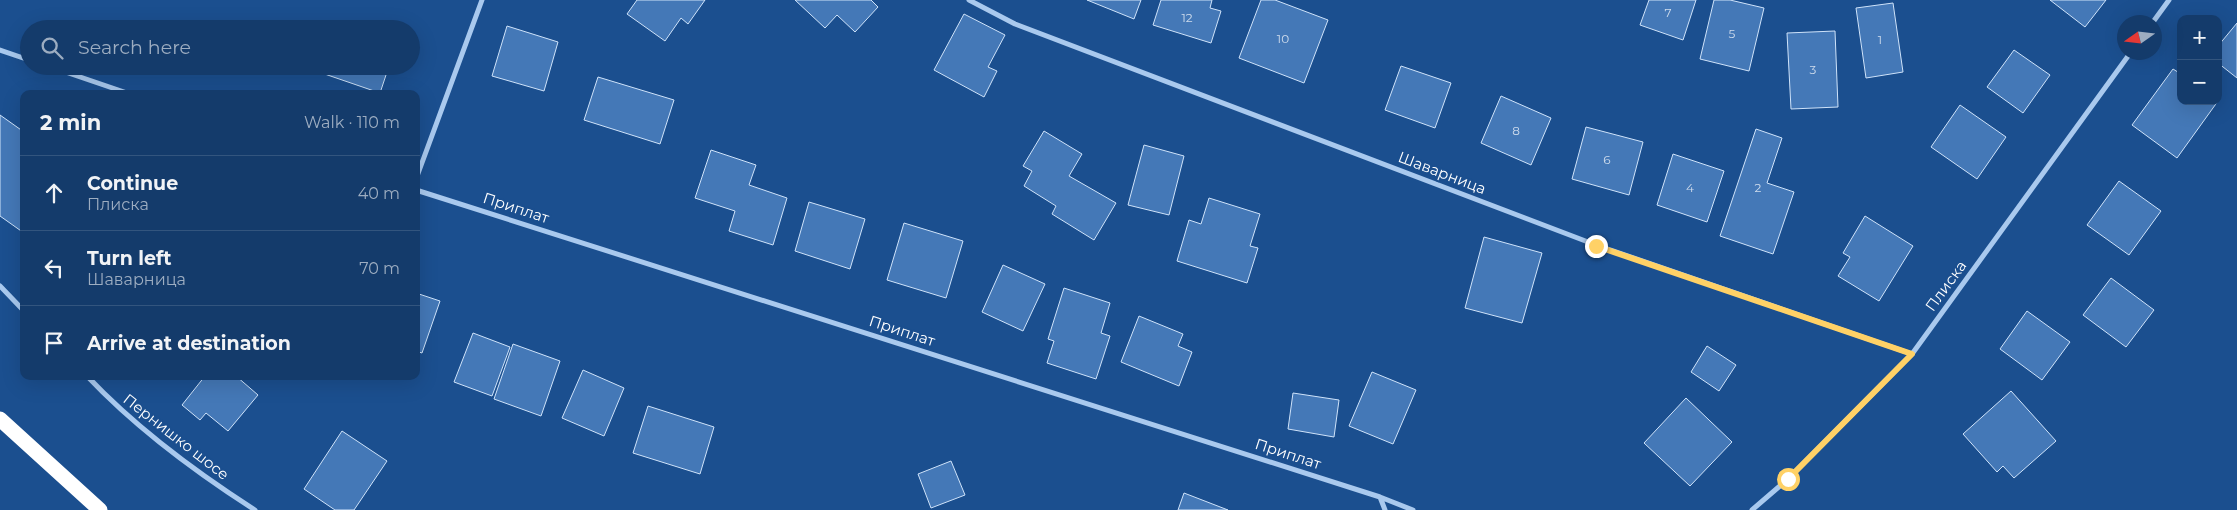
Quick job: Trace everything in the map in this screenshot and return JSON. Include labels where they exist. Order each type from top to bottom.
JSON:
[{"type":"highway","points":[[0,419],[100,510]]},
{"type":"street","points":[[420,168],[482,0]]},
{"type":"street","name":"Шаварница","points":[[969,0],[1015,24],[1596,246],[1912,354]]},
{"type":"street","points":[[2158,15],[2169,0]]},
{"type":"street","points":[[0,50],[20,57]]},
{"type":"street","name":"Плиска","points":[[1752,510],[1788,479],[1912,354],[2125,60]]},
{"type":"street","points":[[74,75],[118,90]]},
{"type":"street","name":"Приплат","points":[[420,191],[1380,496]]},
{"type":"street","points":[[0,286],[20,307]]},
{"type":"street","name":"Пернишко шосе","points":[[91,380],[122,412],[209,481],[255,510]]},
{"type":"street","points":[[1380,496],[1384,510]]},
{"type":"street","points":[[1380,496],[1413,510]]},
{"type":"building","points":[[637,0],[705,0],[688,24],[681,18],[665,41],[627,14]]},
{"type":"building","points":[[795,0],[871,0],[878,7],[855,32],[837,15],[825,28]]},
{"type":"building","points":[[1087,0],[1141,0],[1134,19]]},
{"type":"building","points":[[1161,0],[1212,0],[1210,8],[1221,11],[1211,43],[1153,25]]},
{"type":"building","points":[[1261,0],[1275,0],[1328,20],[1304,83],[1239,58]]},
{"type":"building","points":[[1649,0],[1696,0],[1683,40],[1640,25]]},
{"type":"building","points":[[1714,0],[1730,0],[1764,8],[1749,71],[1700,59]]},
{"type":"building","points":[[2050,0],[2106,0],[2085,27]]},
{"type":"building","points":[[1893,3],[1903,72],[1866,78],[1856,8]]},
{"type":"building","points":[[964,14],[1005,35],[988,67],[997,71],[984,97],[934,70]]},
{"type":"building","points":[[2237,23],[2237,78],[2222,66],[2222,41]]},
{"type":"building","points":[[507,26],[558,42],[544,91],[492,76]]},
{"type":"building","points":[[1835,31],[1838,107],[1791,109],[1787,33]]},
{"type":"building","points":[[2014,50],[2050,75],[2023,113],[1987,87]]},
{"type":"building","points":[[1401,66],[1451,83],[1435,128],[1385,110]]},
{"type":"building","points":[[2173,69],[2177,72],[2177,105],[2215,105],[2177,158],[2132,125]]},
{"type":"building","points":[[328,75],[386,75],[381,90],[371,90]]},
{"type":"building","points":[[598,77],[674,100],[660,144],[584,120]]},
{"type":"building","points":[[1501,96],[1551,118],[1531,165],[1481,143]]},
{"type":"building","points":[[1960,105],[2006,137],[1977,179],[1931,147]]},
{"type":"building","points":[[0,115],[20,129],[20,230],[0,216]]},
{"type":"building","points":[[1586,127],[1643,142],[1629,195],[1572,179]]},
{"type":"building","points":[[1756,129],[1782,138],[1767,183],[1794,192],[1773,254],[1720,236]]},
{"type":"building","points":[[1044,131],[1082,154],[1069,176],[1116,203],[1094,240],[1052,214],[1056,206],[1024,186],[1032,171],[1023,166]]},
{"type":"building","points":[[1144,145],[1184,156],[1169,215],[1128,205]]},
{"type":"building","points":[[711,150],[756,165],[749,185],[787,198],[773,245],[729,231],[735,211],[695,198]]},
{"type":"building","points":[[1673,154],[1724,171],[1707,222],[1657,205]]},
{"type":"building","points":[[2119,181],[2161,211],[2129,255],[2087,225]]},
{"type":"building","points":[[1209,198],[1260,214],[1250,246],[1258,248],[1247,283],[1177,261],[1189,220],[1201,224]]},
{"type":"building","points":[[809,202],[865,219],[850,269],[795,251]]},
{"type":"building","points":[[1865,216],[1913,246],[1879,301],[1838,276],[1850,257],[1843,253]]},
{"type":"building","points":[[904,223],[963,241],[946,298],[887,280]]},
{"type":"building","points":[[1484,237],[1542,253],[1522,323],[1465,308]]},
{"type":"building","points":[[1003,265],[1045,284],[1023,331],[982,312]]},
{"type":"building","points":[[2111,278],[2154,310],[2126,347],[2083,315]]},
{"type":"building","points":[[1064,288],[1110,303],[1101,333],[1110,336],[1096,379],[1047,363],[1054,341],[1048,339]]},
{"type":"building","points":[[420,294],[440,301],[422,353],[420,352]]},
{"type":"building","points":[[2027,311],[2070,342],[2042,380],[2000,349]]},
{"type":"building","points":[[1139,316],[1183,334],[1178,346],[1192,352],[1179,386],[1121,362]]},
{"type":"building","points":[[473,333],[510,347],[492,396],[454,382]]},
{"type":"building","points":[[513,344],[560,361],[541,416],[494,399]]},
{"type":"building","points":[[1707,346],[1736,365],[1719,391],[1691,372]]},
{"type":"building","points":[[583,370],[624,388],[604,436],[562,418]]},
{"type":"building","points":[[1372,372],[1416,390],[1393,444],[1349,426]]},
{"type":"building","points":[[202,380],[241,380],[258,395],[228,431],[206,413],[200,420],[182,405]]},
{"type":"building","points":[[2011,391],[2056,441],[2014,478],[2003,466],[1997,472],[1963,434]]},
{"type":"building","points":[[1293,393],[1339,400],[1334,437],[1288,429]]},
{"type":"building","points":[[1686,398],[1732,442],[1690,486],[1644,443]]},
{"type":"building","points":[[648,406],[714,427],[700,474],[633,453]]},
{"type":"building","points":[[342,431],[387,461],[354,510],[335,510],[304,489]]},
{"type":"building","points":[[951,461],[965,495],[931,508],[918,474]]},
{"type":"building","points":[[1184,493],[1228,510],[1178,510]]},
{"type":"route","points":[[1596,246],[1912,354],[1788,479]]}]
